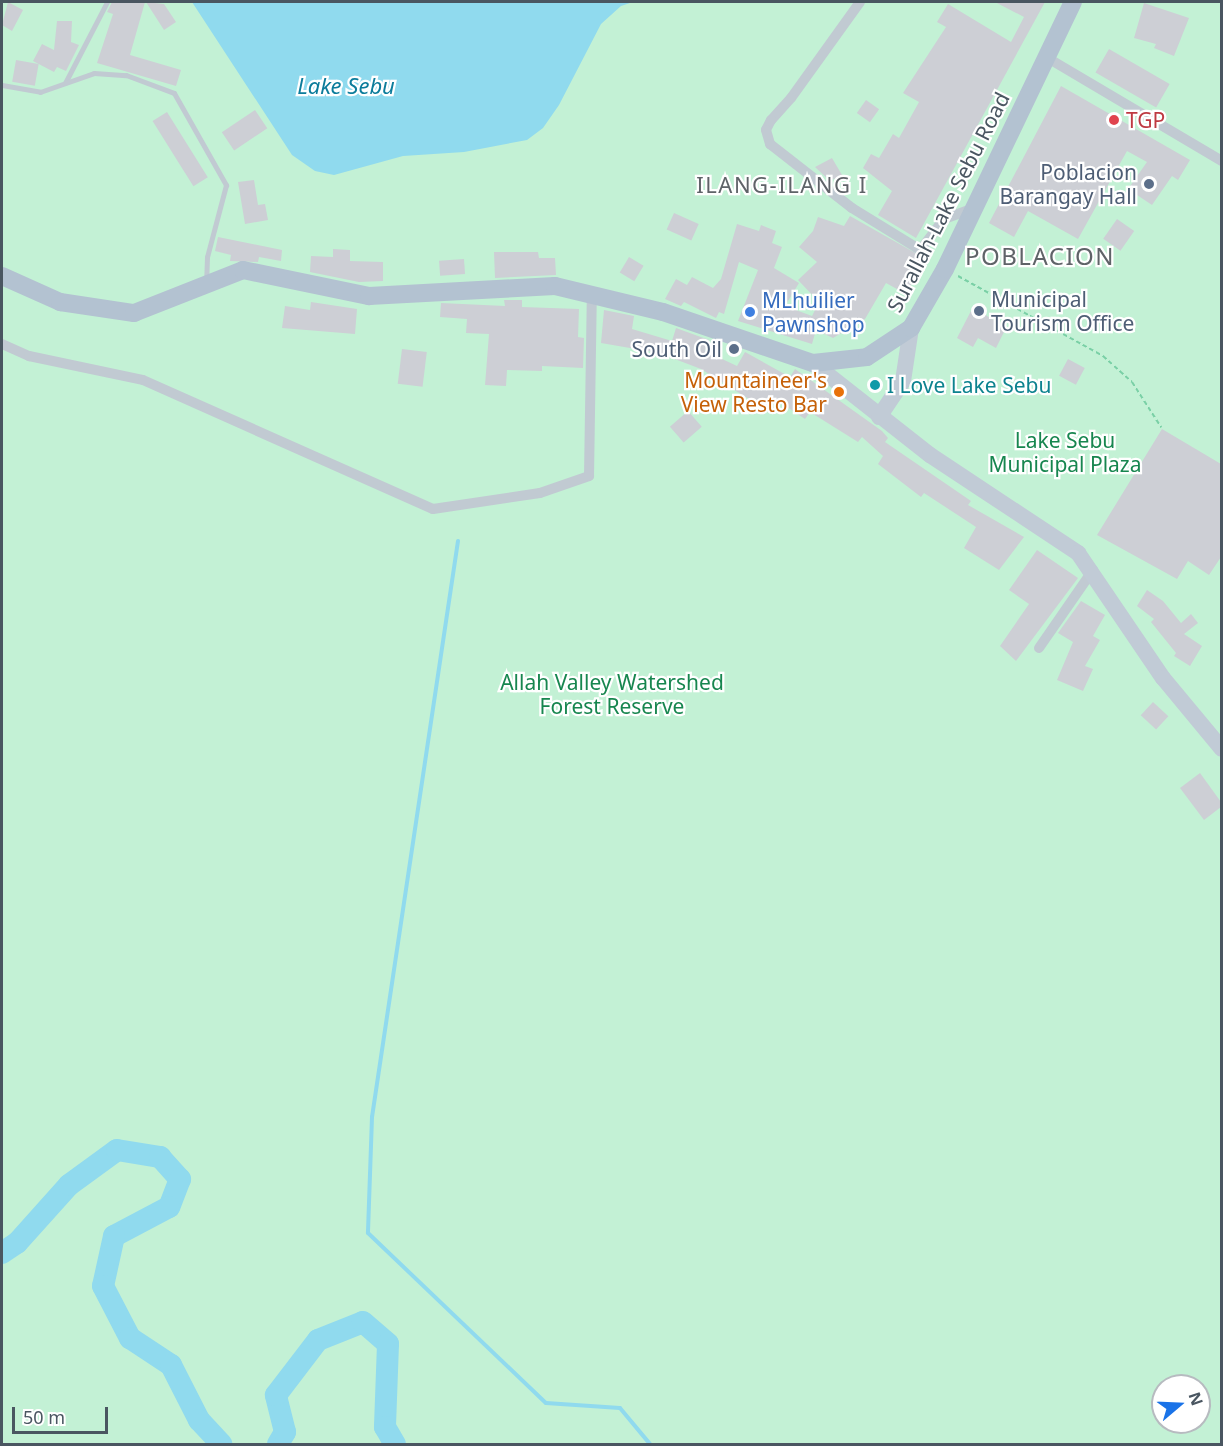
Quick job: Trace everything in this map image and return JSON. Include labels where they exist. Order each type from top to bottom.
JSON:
[{"type":"main road","name":"Surallah-Lake Sebu Road","points":[[813,363],[867,357],[911,328],[945,269],[1073,2]]},
{"type":"main road","points":[[2,276],[60,302],[118,312],[147,309],[229,273],[256,271],[369,296],[546,286],[592,294],[674,315],[813,363],[879,417],[1068,544],[1094,570],[1164,678],[1221,749]]},
{"type":"main road","points":[[879,417],[903,381],[911,328]]},
{"type":"street","points":[[860,2],[791,98],[771,120],[766,130],[770,144],[852,208],[917,248],[922,248],[944,219],[972,209]]},
{"type":"street","points":[[1046,57],[1221,161]]},
{"type":"street","points":[[2,344],[29,356],[143,380],[433,509],[540,493],[589,476],[592,294]]},
{"type":"street","points":[[1039,648],[1094,570]]},
{"type":"lane","points":[[65,83],[107,2]]},
{"type":"lane","points":[[2,85],[40,92],[94,73],[126,75],[174,93],[226,185],[207,256],[206,283]]},
{"type":"path","points":[[945,269],[1103,356],[1132,382],[1161,427]]},
{"type":"green space","name":"Allah Valley Watershed Forest Reserve","points":[[2,2],[1221,2],[1221,1444],[2,1444]]},
{"type":"water","name":"Lake Sebu","points":[[192,2],[633,2],[621,6],[601,24],[559,105],[543,128],[527,140],[464,152],[403,156],[334,175],[315,171],[292,155]]},
{"type":"building","points":[[8,2],[23,10],[12,31],[2,25]]},
{"type":"building","points":[[112,2],[145,2],[130,55],[181,70],[176,86],[97,63],[113,14],[107,12]]},
{"type":"building","points":[[146,2],[164,4],[176,22],[164,30]]},
{"type":"building","points":[[995,2],[1045,2],[916,238],[878,215],[892,191],[863,168],[871,154],[879,158],[893,134],[899,138],[919,102],[903,93],[946,27],[937,22],[948,4],[1011,42],[1024,17]]},
{"type":"building","points":[[1144,3],[1189,18],[1174,56],[1154,48],[1156,44],[1134,38]]},
{"type":"building","points":[[57,21],[72,21],[71,42],[79,45],[66,71],[57,67],[54,72],[33,61],[42,44],[54,50]]},
{"type":"building","points":[[1109,49],[1170,84],[1156,107],[1096,72]]},
{"type":"building","points":[[16,60],[39,64],[35,86],[12,82]]},
{"type":"building","points":[[1061,86],[1190,160],[1178,180],[1172,176],[1152,205],[1128,189],[1147,162],[1127,151],[1078,239],[1028,211],[1014,237],[989,223]]},
{"type":"building","points":[[866,100],[879,109],[870,122],[857,113]]},
{"type":"building","points":[[255,110],[267,128],[234,151],[222,132]]},
{"type":"building","points":[[167,112],[208,177],[193,186],[153,121]]},
{"type":"building","points":[[832,158],[842,175],[830,181],[815,167]]},
{"type":"building","points":[[254,180],[258,205],[265,204],[268,220],[245,224],[238,182]]},
{"type":"building","points":[[674,213],[699,224],[691,240],[667,229]]},
{"type":"building","points":[[850,216],[926,259],[906,294],[886,283],[865,319],[833,338],[816,330],[812,344],[738,321],[758,270],[739,262],[724,314],[719,312],[716,318],[684,302],[681,306],[665,299],[676,279],[687,285],[692,277],[713,288],[721,279],[737,224],[759,231],[761,225],[776,231],[772,243],[782,247],[774,268],[799,283],[785,306],[812,316],[819,302],[798,280],[817,262],[799,247],[813,231],[818,217],[844,226]]},
{"type":"building","points":[[1117,219],[1134,231],[1120,251],[1103,239]]},
{"type":"building","points":[[218,237],[282,250],[281,261],[259,257],[258,262],[230,261],[231,255],[215,251]]},
{"type":"building","points":[[333,249],[350,250],[350,261],[383,262],[383,281],[359,282],[310,272],[311,256],[333,257]]},
{"type":"building","points":[[494,252],[538,252],[539,258],[555,258],[556,275],[495,278]]},
{"type":"building","points":[[629,257],[644,266],[634,281],[620,272]]},
{"type":"building","points":[[464,259],[465,274],[440,276],[439,261]]},
{"type":"building","points":[[504,300],[522,300],[522,307],[579,309],[578,337],[584,338],[583,368],[542,366],[542,371],[507,370],[506,386],[485,385],[489,334],[466,333],[467,319],[440,317],[441,303],[505,306]]},
{"type":"building","points":[[311,302],[357,309],[355,334],[282,328],[285,306],[310,310]]},
{"type":"building","points":[[973,307],[1006,328],[996,348],[978,338],[973,347],[957,338]]},
{"type":"building","points":[[604,310],[634,316],[632,329],[672,341],[676,328],[709,340],[705,351],[737,366],[745,352],[790,377],[795,369],[882,431],[888,438],[885,442],[971,501],[968,505],[1024,537],[999,570],[964,548],[976,527],[924,493],[921,497],[878,464],[883,456],[862,437],[858,442],[810,412],[805,419],[772,397],[765,409],[701,369],[659,353],[601,343]]},
{"type":"building","points":[[402,349],[427,352],[423,387],[398,384]]},
{"type":"building","points":[[1068,359],[1085,368],[1076,385],[1059,376]]},
{"type":"building","points":[[688,411],[702,427],[684,443],[670,427]]},
{"type":"building","points":[[1162,429],[1221,464],[1221,557],[1209,575],[1188,561],[1177,579],[1097,535]]},
{"type":"building","points":[[1037,550],[1078,578],[1016,661],[1000,646],[1029,604],[1009,590]]},
{"type":"building","points":[[1147,590],[1163,601],[1181,623],[1191,614],[1198,623],[1184,634],[1202,646],[1190,666],[1174,656],[1176,653],[1151,622],[1154,619],[1137,606]]},
{"type":"building","points":[[1081,601],[1105,615],[1093,636],[1100,640],[1085,666],[1093,669],[1083,691],[1057,680],[1073,642],[1058,633]]},
{"type":"building","points":[[1153,702],[1168,716],[1156,729],[1141,715]]},
{"type":"building","points":[[1200,773],[1221,802],[1221,807],[1204,820],[1180,788]]},
{"type":"waterway","points":[[458,541],[372,1117],[368,1233],[546,1403],[620,1408],[650,1444]]},
{"type":"waterway","points":[[2,1253],[17,1243],[69,1185],[117,1150],[160,1157],[180,1179],[169,1207],[114,1236],[103,1286],[130,1338],[171,1365],[199,1420],[221,1444]]},
{"type":"waterway","points":[[278,1444],[285,1432],[276,1395],[318,1340],[363,1322],[388,1344],[385,1427],[395,1444]]},
{"type":"place","name":"TGP","points":[[1114,120]]},
{"type":"place","name":"Poblacion Barangay Hall","points":[[1149,184]]},
{"type":"place","name":"Municipal Tourism Office","points":[[979,311]]},
{"type":"place","name":"MLhuilier Pawnshop","points":[[750,312]]},
{"type":"place","name":"South Oil","points":[[734,349]]},
{"type":"place","name":"I Love Lake Sebu","points":[[875,385]]},
{"type":"place","name":"Mountaineer's View Resto Bar","points":[[839,392]]},
{"type":"district","name":"ILANG-ILANG I","points":[[782,185]]},
{"type":"district","name":"POBLACION","points":[[1040,256]]},
{"type":"park label","name":"Lake Sebu Municipal Plaza","points":[[1065,452]]}]
